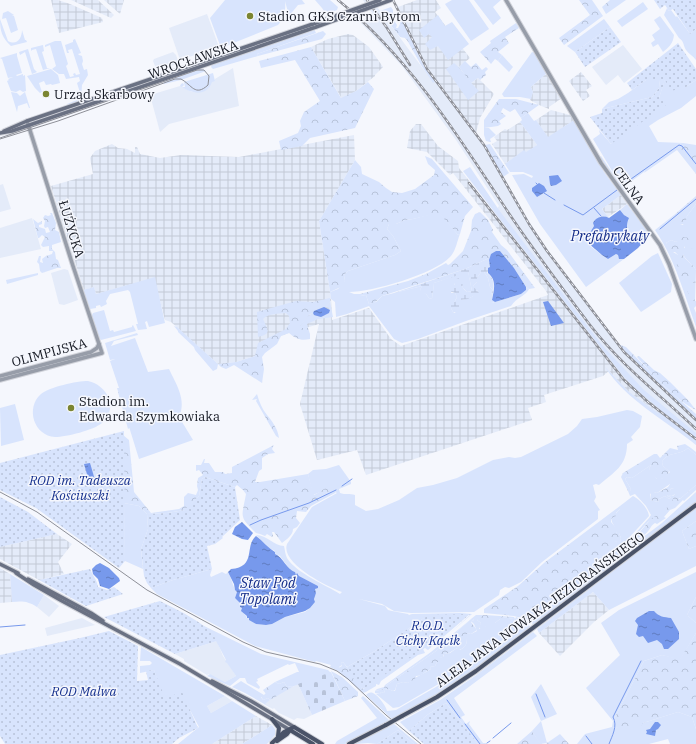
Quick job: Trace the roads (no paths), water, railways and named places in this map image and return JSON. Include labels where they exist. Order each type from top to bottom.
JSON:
[{"type":"main road","name":"WROCŁAWSKA","points":[[314,26],[380,0]]},
{"type":"main road","name":"WROCŁAWSKA","points":[[0,133],[391,0]]},
{"type":"main road","name":"ALEJA JANA NOWAKA-JEZIORAŃSKIEGO","points":[[349,744],[437,697],[464,680],[696,505]]},
{"type":"main road","points":[[0,564],[59,599],[198,674],[272,719],[322,744]]},
{"type":"main road","points":[[198,674],[226,687],[313,744]]},
{"type":"main road","points":[[272,719],[279,728],[278,737]]},
{"type":"main road","points":[[272,744],[292,729]]},
{"type":"main road","points":[[272,744],[284,732],[292,729]]},
{"type":"main road","points":[[287,734],[300,736]]},
{"type":"street","name":"CELNA","points":[[506,0],[607,172],[651,232],[662,250],[671,269],[696,339]]},
{"type":"street","name":"ŁUŻYCKA","points":[[28,123],[76,278],[102,353]]},
{"type":"street","name":"OLIMPIJSKA","points":[[0,376],[91,352],[97,348],[99,342]]},
{"type":"street","name":"OLIMPIJSKA","points":[[0,380],[102,353]]},
{"type":"water","points":[[558,175],[562,181],[551,186],[549,176]]},
{"type":"water","points":[[539,183],[544,186],[547,191],[537,197],[532,191],[532,188]]},
{"type":"water","name":"Prefabrykaty","points":[[620,210],[629,218],[627,227],[630,234],[635,238],[642,235],[646,239],[638,248],[624,259],[619,259],[618,255],[616,254],[608,259],[588,243],[588,236],[596,219],[602,217],[609,218]]},
{"type":"water","points":[[496,251],[500,251],[514,268],[526,287],[526,290],[521,294],[495,302],[492,300],[494,282],[488,273],[488,268],[490,267],[489,260],[491,254]]},
{"type":"water","points":[[548,301],[564,323],[551,326],[543,302]]},
{"type":"water","points":[[324,307],[330,310],[329,313],[321,317],[314,315],[314,311]]},
{"type":"water","points":[[90,463],[95,480],[89,481],[84,464]]},
{"type":"water","points":[[242,522],[253,533],[248,540],[232,534],[235,527]]},
{"type":"water","name":"Staw Pod Topolami","points":[[256,536],[275,552],[275,554],[292,571],[295,572],[296,575],[297,573],[299,576],[318,586],[318,588],[315,589],[315,602],[310,608],[285,617],[272,624],[266,625],[256,624],[249,620],[249,618],[247,618],[247,616],[241,611],[242,608],[240,607],[240,603],[235,598],[237,592],[228,572],[231,569],[244,564],[249,556],[251,545]]},
{"type":"water","points":[[100,563],[109,568],[119,578],[120,581],[109,589],[100,586],[98,579],[93,574],[92,569]]},
{"type":"water","points":[[649,611],[654,611],[660,616],[671,618],[679,632],[679,639],[668,649],[664,649],[662,644],[657,640],[648,643],[643,636],[639,637],[636,634],[638,625],[635,621],[637,618]]},
{"type":"water","points":[[655,722],[658,722],[661,725],[656,730],[655,736],[646,734],[646,730],[650,729]]},
{"type":"waterway","points":[[624,184],[679,145],[682,146],[696,164]]},
{"type":"waterway","points":[[536,183],[539,186]]},
{"type":"waterway","points":[[564,205],[583,215],[617,190]]},
{"type":"waterway","points":[[544,193],[555,200]]},
{"type":"waterway","points":[[660,229],[696,199]]},
{"type":"waterway","points":[[594,208],[601,216]]},
{"type":"waterway","points":[[342,486],[352,479]]},
{"type":"waterway","points":[[250,525],[309,503],[336,490]]},
{"type":"waterway","points":[[0,627],[25,625]]},
{"type":"waterway","points":[[609,744],[615,727],[613,717],[641,661]]},
{"type":"waterway","points":[[536,694],[545,717]]},
{"type":"waterway","points":[[447,700],[460,718]]},
{"type":"waterway","points":[[493,738],[511,723]]},
{"type":"waterway","points":[[465,724],[480,744]]},
{"type":"waterway","points":[[586,736],[592,744]]},
{"type":"tram line","points":[[0,138],[197,70],[204,70],[209,76],[208,85],[200,90],[194,89],[181,79],[175,79],[58,121],[0,139]]},
{"type":"tram line","points":[[0,492],[37,512],[147,590],[243,642],[266,652],[320,664],[337,671],[421,744]]},
{"type":"railway","points":[[338,0],[364,22],[388,47],[431,99],[471,155],[528,241],[590,325],[627,366],[696,429]]},
{"type":"railway","points":[[367,0],[387,28],[410,65]]},
{"type":"railway","points":[[393,0],[427,69],[484,145],[529,224],[547,251],[624,352],[696,420]]},
{"type":"railway","points":[[469,183],[624,380],[648,402],[696,439]]},
{"type":"place","name":"Stadion GKS Czarni Bytom","points":[[250,16]]},
{"type":"place","name":"Urząd Skarbowy","points":[[46,94]]},
{"type":"place","name":"Stadion im. Edwarda Szymkowiaka","points":[[71,408]]},
{"type":"park label","name":"ROD im. Tadeusza Kościuszki","points":[[80,488]]},
{"type":"park label","name":"R.O.D. Cichy Kącik","points":[[428,632]]},
{"type":"park label","name":"ROD Malwa","points":[[84,691]]}]
